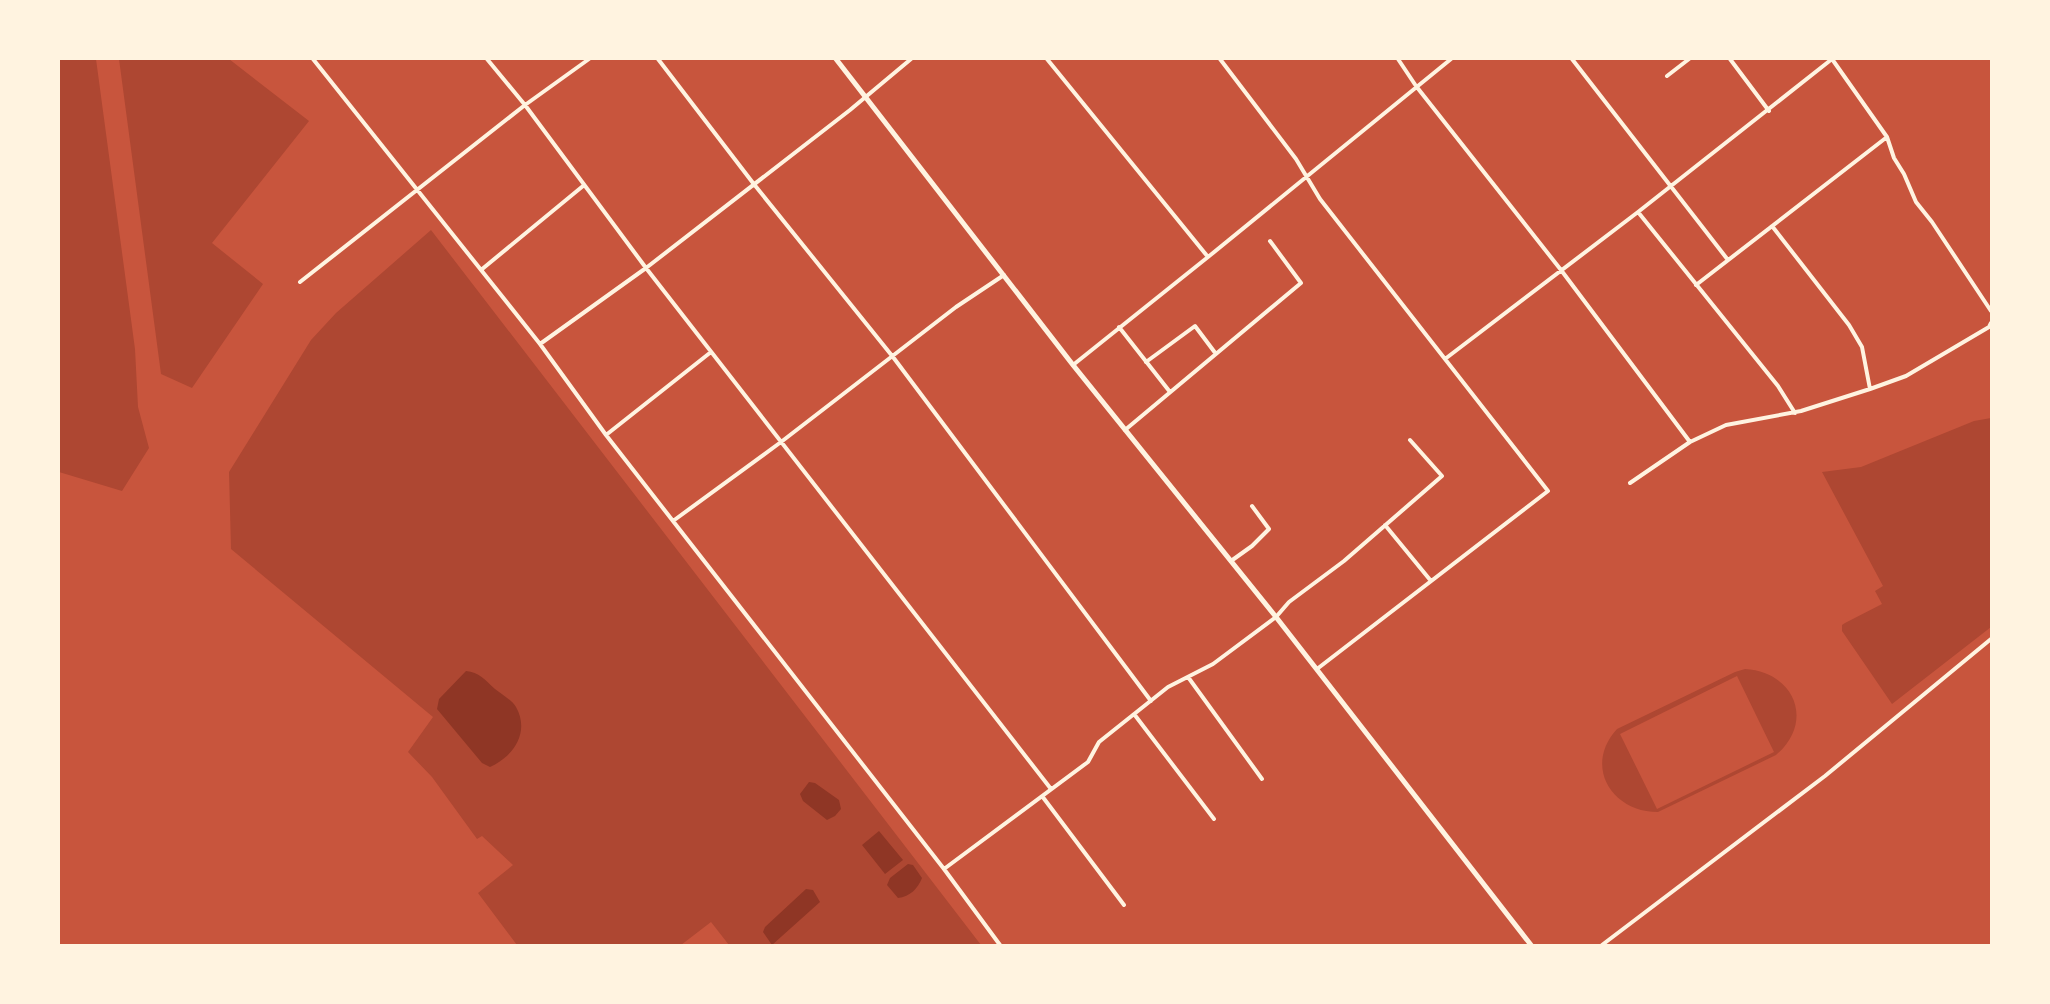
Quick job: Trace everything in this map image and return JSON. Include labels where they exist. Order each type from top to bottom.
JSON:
[{"type":"main road","points":[[836,59],[1073,365],[1276,617],[1531,945]]},
{"type":"street","points":[[313,59],[540,344],[606,435],[944,869],[1000,945]]},
{"type":"street","points":[[487,59],[525,105],[583,186],[646,268],[1051,789]]},
{"type":"street","points":[[300,282],[525,105],[589,59]]},
{"type":"street","points":[[658,59],[753,183],[893,357],[1151,701]]},
{"type":"street","points":[[540,344],[646,268],[911,59]]},
{"type":"street","points":[[1047,59],[1208,258]]},
{"type":"street","points":[[1220,59],[1296,159],[1320,199],[1548,491],[1317,669]]},
{"type":"street","points":[[1398,59],[1416,86],[1561,270],[1690,442]]},
{"type":"street","points":[[1073,365],[1208,258],[1451,59]]},
{"type":"street","points":[[1572,59],[1728,260]]},
{"type":"street","points":[[1667,76],[1689,59]]},
{"type":"street","points":[[1730,59],[1769,111]]},
{"type":"street","points":[[1445,359],[1769,111],[1832,59],[1887,137],[1894,158],[1904,174],[1916,202],[1932,222],[1991,309]]},
{"type":"street","points":[[1696,285],[1887,137]]},
{"type":"street","points":[[481,270],[583,186]]},
{"type":"street","points":[[1638,212],[1778,386],[1795,413]]},
{"type":"street","points":[[1772,226],[1849,325],[1862,347],[1870,389]]},
{"type":"street","points":[[1125,430],[1301,283],[1270,241]]},
{"type":"street","points":[[673,521],[781,442],[956,307],[1004,275]]},
{"type":"street","points":[[1630,483],[1690,442],[1736,422],[1795,413],[1906,376],[1988,327],[1991,322]]},
{"type":"street","points":[[1146,362],[1195,326],[1216,354]]},
{"type":"street","points":[[1119,327],[1170,392]]},
{"type":"street","points":[[606,435],[711,352]]},
{"type":"street","points":[[944,869],[1088,762],[1099,742],[1168,687],[1213,664],[1276,617],[1290,602],[1344,560],[1442,476],[1410,440]]},
{"type":"street","points":[[1231,561],[1252,546],[1269,529],[1252,506]]},
{"type":"street","points":[[1385,525],[1431,581]]},
{"type":"street","points":[[1602,945],[1825,776],[1991,639]]},
{"type":"street","points":[[1188,677],[1262,779]]},
{"type":"street","points":[[1134,714],[1214,819]]},
{"type":"street","points":[[1042,796],[1124,905]]},
{"type":"shaded area","points":[[59,59],[96,59],[135,349],[138,407],[149,448],[122,491],[59,472]]},
{"type":"shaded area","points":[[119,59],[229,59],[309,121],[212,243],[263,284],[192,388],[161,374]]},
{"type":"shaded area","points":[[431,230],[981,945],[729,945],[711,922],[681,945],[517,945],[478,893],[513,865],[482,836],[477,839],[432,777],[408,752],[433,717],[231,549],[229,472],[311,340],[336,313]]},
{"type":"shaded area","points":[[1991,418],[1991,627],[1892,704],[1842,631],[1842,625],[1882,604],[1875,591],[1883,586],[1822,472],[1861,467],[1974,421]]},
{"type":"shaded area","points":[[1745,669],[1762,672],[1776,679],[1787,689],[1794,701],[1797,714],[1795,728],[1788,742],[1776,755],[1658,812],[1642,810],[1627,804],[1616,795],[1608,784],[1603,772],[1603,758],[1607,743],[1617,729],[1735,672]],"holes":[[[1737,676],[1774,752],[1657,809],[1620,734]]]},
{"type":"shaded area","points":[[466,671],[478,675],[514,704],[520,716],[520,734],[517,742],[506,756],[490,767],[482,763],[437,709],[439,699]]},
{"type":"shaded area","points":[[809,782],[815,783],[839,800],[841,809],[835,816],[827,820],[803,801],[800,794]]},
{"type":"shaded area","points":[[879,831],[903,860],[885,874],[862,845]]},
{"type":"shaded area","points":[[908,864],[913,865],[922,878],[913,891],[906,896],[898,898],[887,885],[890,878]]},
{"type":"shaded area","points":[[806,889],[813,890],[820,902],[772,945],[763,932],[765,927]]}]
